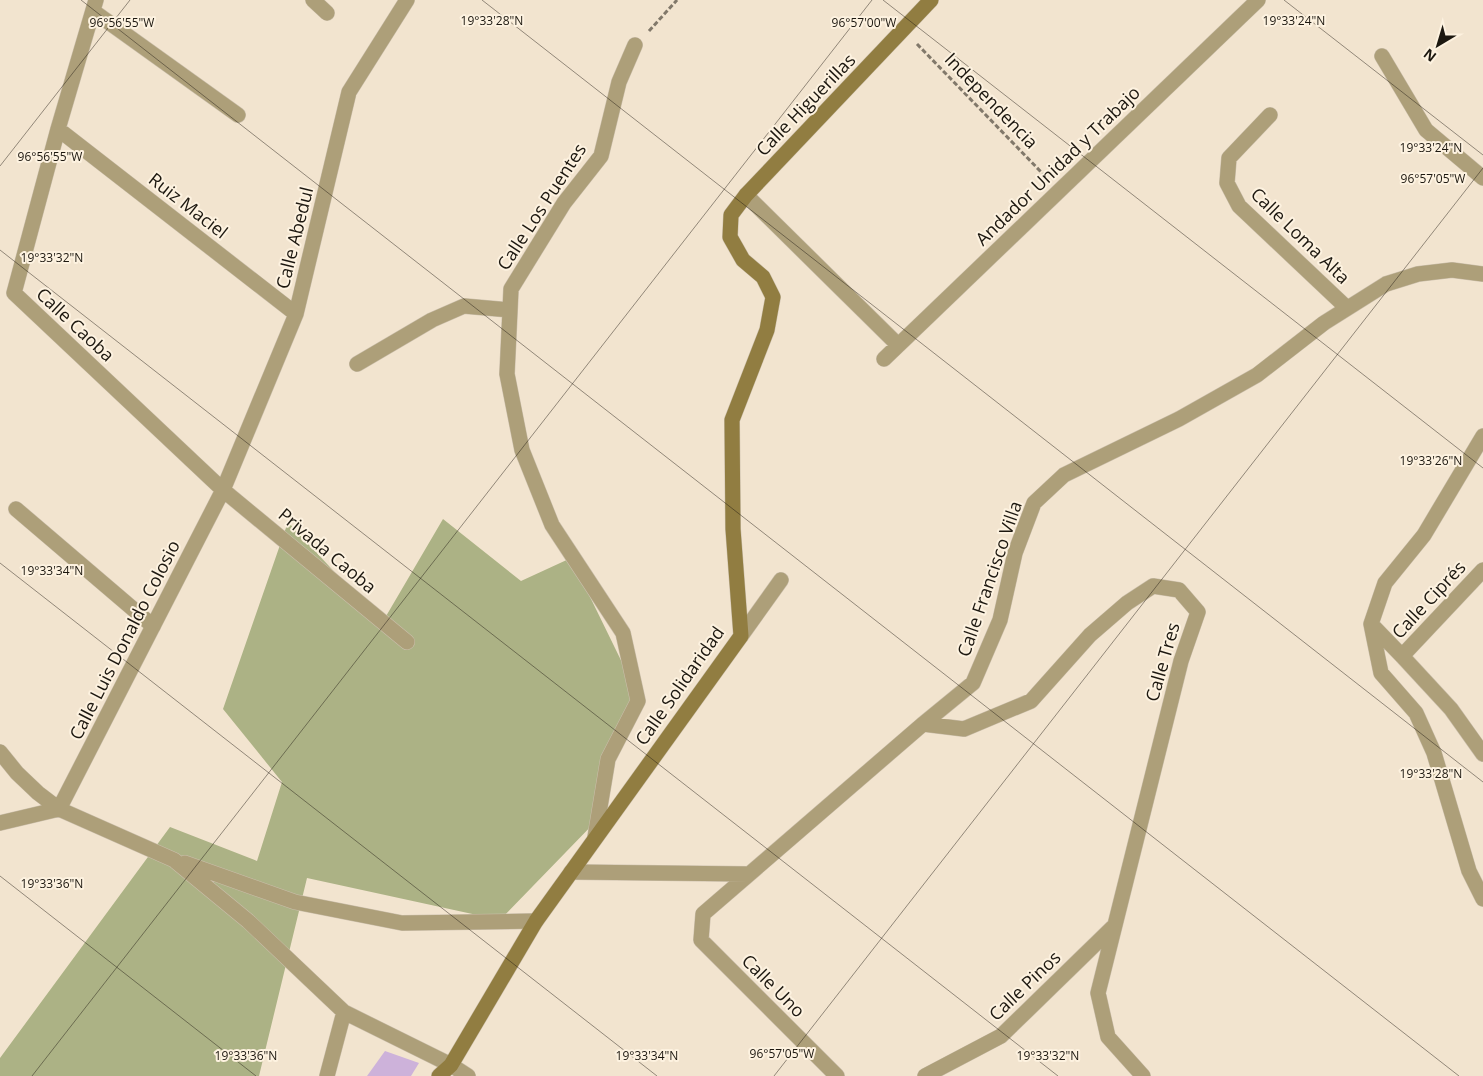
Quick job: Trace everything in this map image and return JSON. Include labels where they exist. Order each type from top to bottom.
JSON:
[{"type":"main road","name":"Calle Higuerillas","points":[[731,215],[746,194],[931,0]]},
{"type":"main road","name":"Calle Solidaridad","points":[[439,1076],[451,1065],[536,921],[741,636],[733,528],[732,420],[767,330],[773,297],[763,277],[743,260],[730,237],[731,215]]},
{"type":"street","points":[[313,0],[327,13]]},
{"type":"street","name":"Calle Abedul","points":[[223,490],[296,314],[349,92],[407,0]]},
{"type":"street","name":"Andador Unidad y Trabajo","points":[[884,359],[1258,0]]},
{"type":"street","points":[[94,5],[238,115]]},
{"type":"street","name":"Calle Caoba","points":[[94,5],[14,293],[223,490]]},
{"type":"street","name":"Calle Los Puentes","points":[[595,837],[608,759],[638,701],[623,634],[552,525],[522,450],[507,374],[511,288],[564,203],[600,156],[619,82],[635,45]]},
{"type":"street","points":[[1382,56],[1426,130],[1483,178]]},
{"type":"street","name":"Calle Loma Alta","points":[[1270,115],[1229,158],[1226,183],[1240,206],[1348,308]]},
{"type":"street","name":"Ruiz Maciel","points":[[58,129],[296,314]]},
{"type":"street","points":[[746,194],[898,345]]},
{"type":"street","name":"Calle Francisco Villa","points":[[703,914],[973,683],[1000,620],[1015,553],[1034,504],[1064,475],[1179,419],[1258,375],[1324,323],[1386,284],[1418,274],[1452,270],[1483,274]]},
{"type":"street","points":[[357,364],[432,320],[464,306],[510,310]]},
{"type":"street","points":[[1483,436],[1424,534],[1384,583],[1371,624],[1381,673],[1416,713],[1434,753],[1469,871],[1483,899]]},
{"type":"street","name":"Calle Luis Donaldo Colosio","points":[[59,808],[223,490]]},
{"type":"street","name":"Privada Caoba","points":[[223,490],[407,642]]},
{"type":"street","points":[[16,509],[153,626]]},
{"type":"street","name":"Calle Ciprés","points":[[1402,656],[1483,570]]},
{"type":"street","points":[[741,636],[781,580]]},
{"type":"street","name":"Calle Tres","points":[[923,724],[964,729],[1031,701],[1090,635],[1127,603],[1153,586],[1178,590],[1198,612],[1181,661],[1098,993],[1108,1037],[1143,1076]]},
{"type":"street","points":[[1371,624],[1451,710],[1483,754]]},
{"type":"street","points":[[0,752],[17,773],[38,793],[59,808],[174,860],[296,902],[402,923],[536,921]]},
{"type":"street","points":[[0,823],[59,808]]},
{"type":"street","points":[[174,860],[248,921],[344,1012],[451,1065],[468,1076]]},
{"type":"street","points":[[571,872],[748,874]]},
{"type":"street","name":"Calle Uno","points":[[703,914],[701,940],[837,1076]]},
{"type":"street","name":"Calle Pinos","points":[[926,1076],[1001,1036],[1115,925]]},
{"type":"street","points":[[328,1076],[344,1012]]},
{"type":"path","points":[[635,45],[677,0]]},
{"type":"path","name":"Independencia","points":[[903,29],[1059,191]]},
{"type":"green space","points":[[443,519],[521,581],[571,558],[636,691],[598,819],[500,920],[307,878],[259,1076],[0,1076],[0,1058],[170,827],[257,861],[282,782],[223,709],[288,522],[382,623]]},
{"type":"building","points":[[385,1051],[419,1063],[411,1076],[367,1076]]}]
